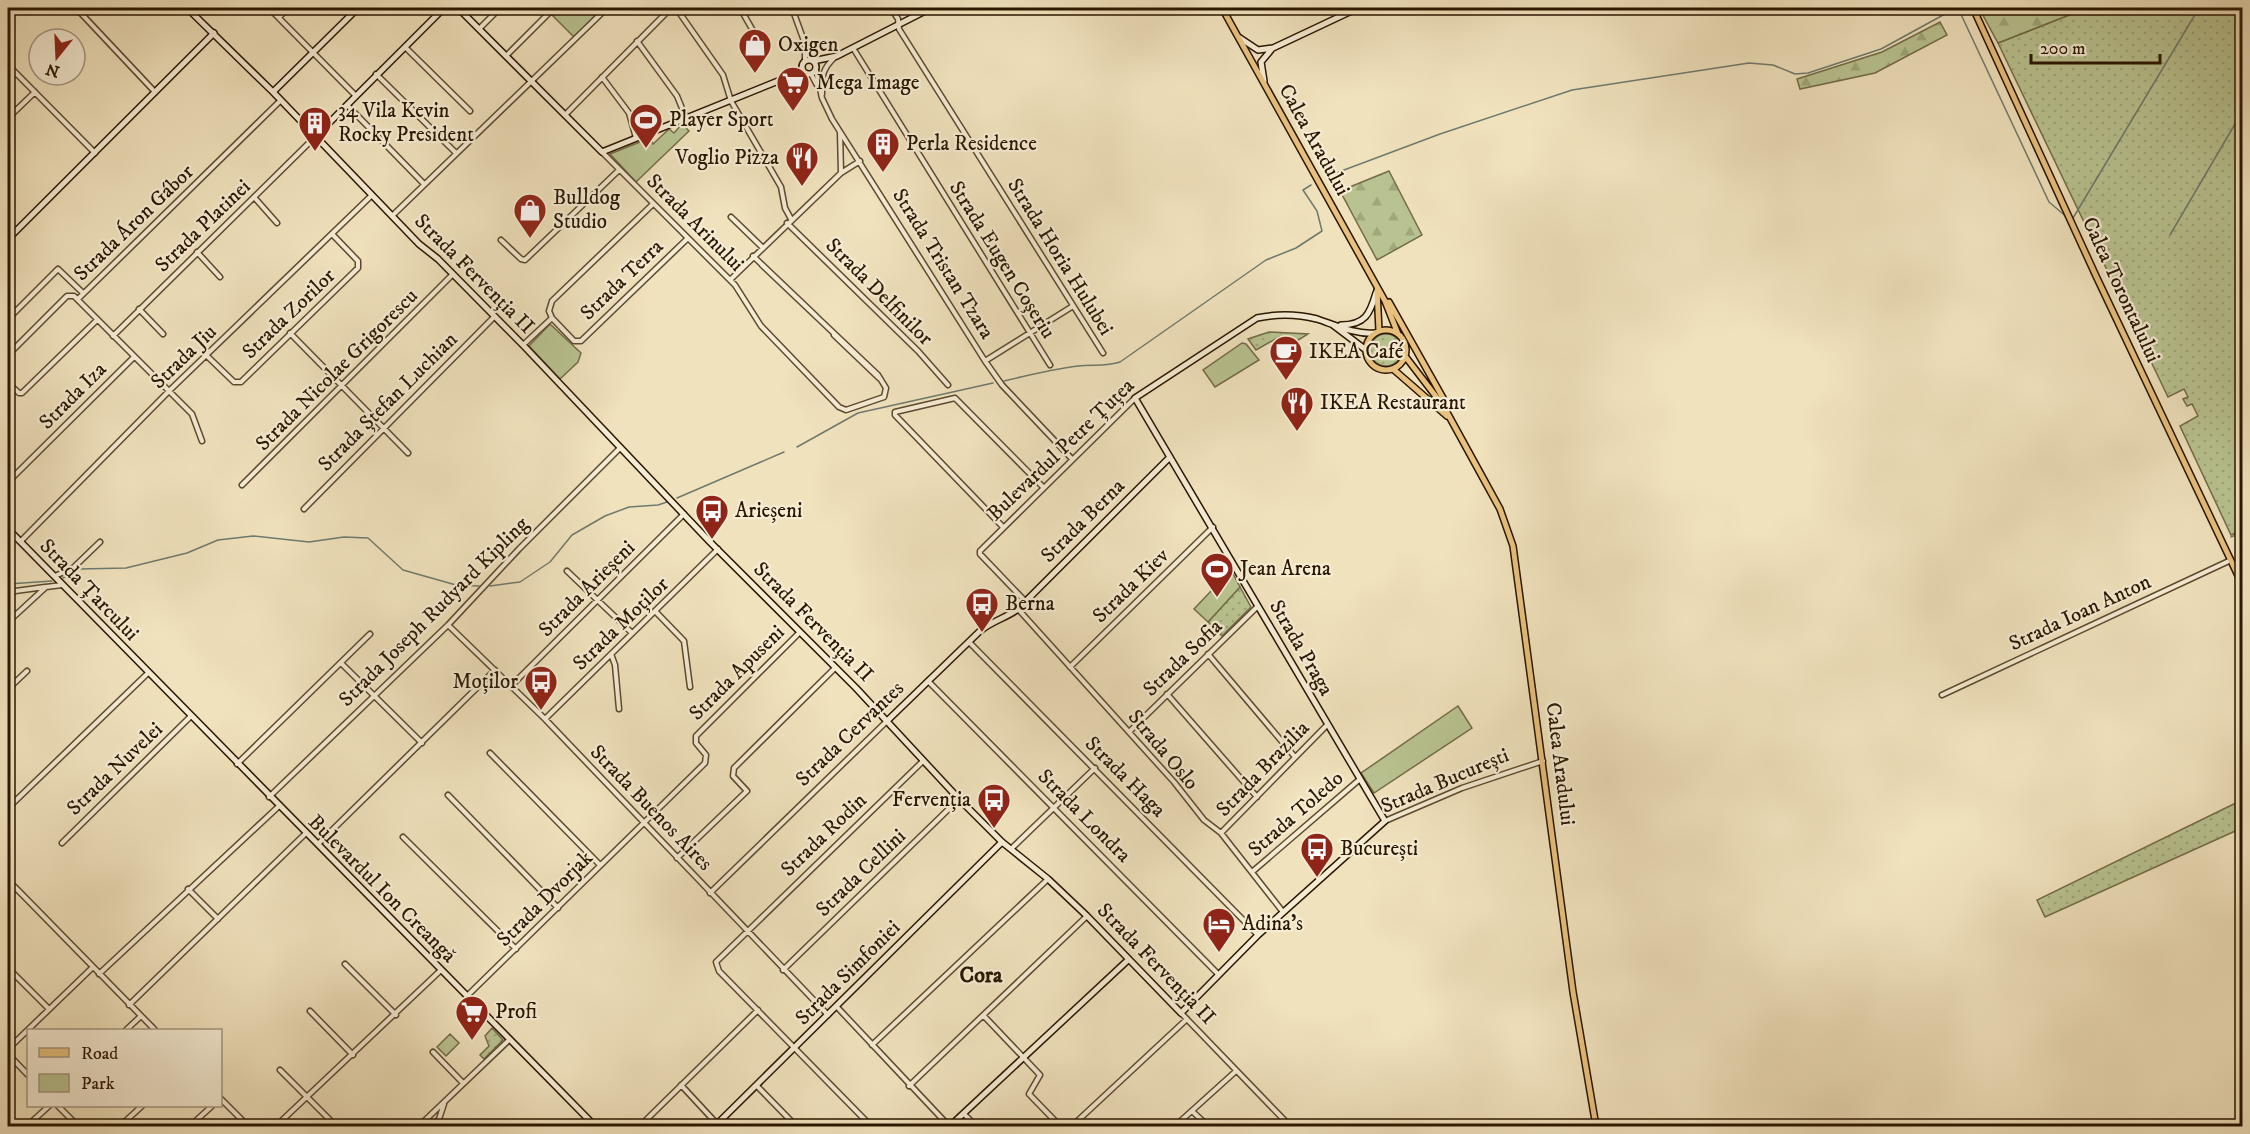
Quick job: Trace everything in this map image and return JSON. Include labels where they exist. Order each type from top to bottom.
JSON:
[{"type":"main road","name":"Calea Aradului","points":[[1222,8],[1385,301],[1398,334]]},
{"type":"main road","name":"Calea Torontalului","points":[[1973,8],[2068,216],[2242,584]]},
{"type":"main road","name":"Calea Aradului","points":[[1377,289],[1377,332]]},
{"type":"main road","points":[[1377,289],[1385,296],[1441,396],[1450,419]]},
{"type":"main road","points":[[1389,330],[1398,334],[1404,342],[1405,356],[1393,369],[1381,369],[1373,365],[1366,350],[1369,341],[1377,332],[1389,330]]},
{"type":"main road","name":"Calea Aradului","points":[[1405,356],[1437,396],[1500,509],[1513,546],[1544,761],[1573,992],[1596,1126]]},
{"type":"main road","name":"Calea Aradului","points":[[1393,369],[1450,419]]},
{"type":"street","points":[[76,8],[155,92]]},
{"type":"street","name":"Strada Fervenția II","points":[[187,8],[273,92],[371,196],[523,345],[684,514],[888,721],[891,728],[959,799],[1002,842],[1048,879],[1087,916],[1290,1126]]},
{"type":"street","points":[[269,8],[355,95]]},
{"type":"street","points":[[279,18],[290,8]]},
{"type":"street","points":[[273,92],[358,8]]},
{"type":"street","points":[[315,137],[444,8]]},
{"type":"street","name":"Strada Arinului","points":[[458,8],[652,205],[730,280],[742,294],[761,326],[841,409],[846,410],[885,396],[886,388],[879,378],[753,256]]},
{"type":"street","points":[[479,29],[500,8]]},
{"type":"street","points":[[392,216],[607,8]]},
{"type":"street","points":[[565,115],[637,41],[674,8],[723,75],[731,101],[782,188],[785,208],[791,219]]},
{"type":"street","points":[[740,8],[760,43]]},
{"type":"street","name":"Strada Tristan Tzara","points":[[792,8],[822,98],[841,132],[998,380],[1072,459]]},
{"type":"street","name":"Strada Horia Hulubei","points":[[891,8],[898,24],[1103,353]]},
{"type":"street","points":[[822,98],[822,72],[826,64],[837,56],[931,8]]},
{"type":"street","points":[[1238,37],[1258,50],[1273,48],[1358,8]]},
{"type":"street","points":[[506,56],[549,13]]},
{"type":"street","points":[[8,239],[214,33]]},
{"type":"street","points":[[637,41],[677,96],[686,119]]},
{"type":"street","points":[[805,43],[818,57],[837,56]]},
{"type":"street","points":[[404,47],[470,111]]},
{"type":"street","name":"Strada Eugen Coșeriu","points":[[853,48],[1050,365]]},
{"type":"street","points":[[1264,83],[1262,62],[1273,48]]},
{"type":"street","points":[[602,153],[837,56]]},
{"type":"street","points":[[8,65],[95,153]]},
{"type":"street","points":[[376,74],[456,153]]},
{"type":"street","points":[[602,77],[629,113],[636,138]]},
{"type":"street","points":[[8,118],[35,92]]},
{"type":"street","name":"Strada Áron Gábor","points":[[8,355],[67,296],[78,299],[280,101]]},
{"type":"street","points":[[346,104],[424,183]]},
{"type":"street","points":[[841,132],[841,173]]},
{"type":"street","name":"Strada Platinei","points":[[113,336],[315,137]]},
{"type":"street","points":[[730,280],[841,173],[860,161]]},
{"type":"street","points":[[501,240],[520,259],[525,260],[619,170]]},
{"type":"street","name":"Strada Jiu","points":[[20,542],[169,391],[371,196]]},
{"type":"street","points":[[254,197],[277,223]]},
{"type":"street","name":"Strada Terra","points":[[652,205],[552,301],[549,311],[552,318],[574,341],[581,341],[687,239]]},
{"type":"street","points":[[731,217],[762,247]]},
{"type":"street","name":"Strada Delfinilor","points":[[787,223],[918,351],[948,385]]},
{"type":"street","name":"Strada Zorilor","points":[[207,356],[234,382],[241,382],[358,268],[358,261],[333,235]]},
{"type":"street","points":[[197,252],[220,277]]},
{"type":"street","points":[[8,319],[58,269],[83,293]]},
{"type":"street","name":"Strada Nicolae Grigorescu","points":[[242,485],[453,275]]},
{"type":"street","points":[[1331,324],[1361,322],[1371,311],[1377,289]]},
{"type":"street","points":[[78,299],[192,414],[202,441]]},
{"type":"street","points":[[985,361],[1073,306]]},
{"type":"street","points":[[139,309],[163,334]]},
{"type":"street","name":"Bulevardul Petre Țuțea","points":[[1025,602],[979,552],[1135,398],[1257,318],[1291,315],[1364,334],[1377,332]]},
{"type":"street","name":"Strada Ștefan Luchian","points":[[304,509],[494,317]]},
{"type":"street","name":"Strada Terra","points":[[523,345],[552,318]]},
{"type":"street","points":[[8,383],[22,393],[97,320]]},
{"type":"street","name":"Bulevardul Petre Țuțea","points":[[1331,324],[1366,350]]},
{"type":"street","points":[[290,333],[408,453]]},
{"type":"street","name":"Strada Iza","points":[[8,482],[134,357]]},
{"type":"street","points":[[1003,527],[895,415],[895,412],[952,397],[1043,488]]},
{"type":"street","name":"Strada Praga","points":[[1135,398],[1385,821]]},
{"type":"street","name":"Strada Joseph Rudyard Kipling","points":[[268,797],[448,625],[519,549],[620,448]]},
{"type":"street","name":"Strada Berna","points":[[1018,609],[1170,457]]},
{"type":"street","name":"Strada Arieșeni","points":[[511,686],[684,514]]},
{"type":"street","name":"Strada Kiev","points":[[1070,667],[1213,527]]},
{"type":"street","name":"Strada Țarcului","points":[[8,530],[55,576],[147,674]]},
{"type":"street","points":[[55,576],[73,568],[100,542]]},
{"type":"street","name":"Strada Moților","points":[[545,719],[718,549]]},
{"type":"street","name":"Strada Ioan Anton","points":[[1942,695],[2231,560]]},
{"type":"street","points":[[567,571],[632,633]]},
{"type":"street","points":[[8,592],[63,585]]},
{"type":"street","points":[[8,622],[46,587]]},
{"type":"street","name":"Strada Sofia","points":[[1129,732],[1257,607]]},
{"type":"street","name":"Strada Oslo","points":[[1018,609],[1129,732],[1204,820],[1221,833],[1283,912]]},
{"type":"street","name":"Strada Cervantes","points":[[710,893],[969,642],[993,620],[1008,617],[1018,609]]},
{"type":"street","points":[[655,611],[684,641],[690,687]]},
{"type":"street","name":"Strada Buenos Aires","points":[[448,625],[545,719],[828,1016]]},
{"type":"street","name":"Strada Apuseni","points":[[696,736],[800,632]]},
{"type":"street","points":[[237,765],[370,634]]},
{"type":"street","name":"Strada Haga","points":[[969,642],[1258,935]]},
{"type":"street","points":[[611,654],[615,665],[619,710]]},
{"type":"street","points":[[1208,654],[1295,757]]},
{"type":"street","points":[[341,663],[422,743]]},
{"type":"street","points":[[677,858],[747,791],[733,776],[734,768],[836,667]]},
{"type":"street","points":[[316,846],[495,670]]},
{"type":"street","points":[[8,689],[27,671]]},
{"type":"street","points":[[8,808],[147,674]]},
{"type":"street","name":"Bulevardul Ion Creangă","points":[[147,674],[595,1126]]},
{"type":"street","name":"Strada Londra","points":[[928,681],[1218,974]]},
{"type":"street","points":[[1167,694],[1257,797]]},
{"type":"street","name":"Strada Nuvelei","points":[[62,843],[190,717]]},
{"type":"street","name":"Strada Brazilia","points":[[1221,833],[1327,725]]},
{"type":"street","name":"Strada Dvorjak","points":[[467,997],[705,763],[706,755],[696,743],[696,736]]},
{"type":"street","points":[[490,753],[600,865]]},
{"type":"street","name":"Strada Rodin","points":[[758,1010],[719,971],[716,964],[746,931],[923,761]]},
{"type":"street","name":"Strada București","points":[[1181,1013],[1258,935],[1385,821],[1462,788],[1544,761]]},
{"type":"street","points":[[1012,848],[1095,768]]},
{"type":"street","name":"Strada Toledo","points":[[1252,872],[1360,779]]},
{"type":"street","points":[[448,795],[558,908]]},
{"type":"street","name":"Strada Cellini","points":[[783,970],[959,799]]},
{"type":"street","points":[[99,974],[278,807]]},
{"type":"street","points":[[129,1005],[305,834]]},
{"type":"street","points":[[403,837],[516,950]]},
{"type":"street","name":"Strada Simfoniei","points":[[717,1126],[1002,842]]},
{"type":"street","points":[[872,1045],[1048,879]]},
{"type":"street","points":[[8,880],[154,1029]]},
{"type":"street","points":[[188,889],[218,919]]},
{"type":"street","points":[[909,1086],[1087,916]]},
{"type":"street","points":[[837,1007],[949,1126],[1128,960]]},
{"type":"street","points":[[345,964],[396,1015]]},
{"type":"street","points":[[28,1029],[93,967]]},
{"type":"street","points":[[8,968],[49,1009]]},
{"type":"street","points":[[276,1126],[441,970]]},
{"type":"street","points":[[644,1122],[758,1010],[872,1126]]},
{"type":"street","points":[[310,1011],[353,1055]]},
{"type":"street","points":[[127,1029],[141,1016]]},
{"type":"street","points":[[984,1016],[1041,1077],[1029,1089],[1029,1094],[1060,1126]]},
{"type":"street","points":[[1072,1126],[1187,1019]]},
{"type":"street","points":[[8,1049],[27,1030]]},
{"type":"street","points":[[419,1126],[509,1040]]},
{"type":"street","points":[[433,1052],[463,1083]]},
{"type":"street","points":[[8,1054],[27,1074]]},
{"type":"street","points":[[280,1070],[330,1120]]},
{"type":"street","points":[[1175,1126],[1236,1071]]},
{"type":"street","points":[[681,1085],[714,1119],[717,1126]]},
{"type":"street","points":[[757,1086],[796,1126]]},
{"type":"street","points":[[222,1100],[248,1126]]},
{"type":"street","points":[[432,1126],[439,1119],[444,1102]]},
{"type":"street","points":[[27,1126],[48,1107]]},
{"type":"street","points":[[59,1107],[78,1126]]},
{"type":"street","points":[[120,1126],[141,1107]]},
{"type":"street","points":[[190,1126],[211,1107]]},
{"type":"street","points":[[1192,1111],[1208,1126]]},
{"type":"street","points":[[964,1114],[976,1126]]},
{"type":"green space","points":[[545,8],[603,8],[574,37]]},
{"type":"green space","points":[[1979,8],[2087,8],[1998,43]]},
{"type":"green space","points":[[2087,8],[2242,8],[2242,530],[2231,535],[2180,426],[2198,416],[2192,404],[2187,406],[2183,399],[2188,397],[2184,389],[2168,397],[1998,43]]},
{"type":"green space","points":[[1940,22],[1947,35],[1875,73],[1800,89],[1797,79],[1882,52]]},
{"type":"green space","name":"Player Sport","points":[[682,124],[689,131],[636,182],[610,154],[650,138],[653,144],[669,129],[674,133]]},
{"type":"green space","points":[[1389,171],[1422,235],[1377,260],[1340,191]]},
{"type":"green space","points":[[550,324],[581,353],[578,362],[560,379],[529,346]]},
{"type":"green space","points":[[1269,332],[1308,334],[1289,346],[1284,338],[1279,337],[1256,350],[1248,339]]},
{"type":"green space","points":[[1386,334],[1397,339],[1402,350],[1397,361],[1386,366],[1375,361],[1370,350],[1375,339]]},
{"type":"green space","points":[[1242,343],[1246,344],[1259,360],[1215,387],[1203,370]]},
{"type":"green space","name":"Jean Arena","points":[[1231,570],[1240,587],[1208,622],[1194,609]]},
{"type":"green space","points":[[1240,587],[1251,607],[1222,636],[1208,622]]},
{"type":"green space","points":[[1458,706],[1472,728],[1374,793],[1361,773]]},
{"type":"green space","points":[[2242,800],[2242,828],[2045,917],[2037,900]]},
{"type":"green space","points":[[492,1028],[503,1040],[484,1059],[480,1055],[489,1046],[485,1036]]},
{"type":"green space","points":[[450,1034],[459,1043],[446,1056],[437,1047]]},
{"type":"waterway","points":[[1328,176],[1440,134],[1572,90],[1749,63],[1773,65],[1795,74],[1808,73],[1881,49],[1956,8]]},
{"type":"waterway","points":[[1958,8],[2049,202],[2069,219]]},
{"type":"waterway","points":[[2073,218],[2199,8]]},
{"type":"waterway","points":[[2170,235],[2242,112]]},
{"type":"waterway","points":[[1004,381],[1059,369],[1120,362],[1266,260],[1296,248],[1322,231],[1317,211],[1303,190],[1311,185]]},
{"type":"waterway","points":[[797,447],[858,413],[993,383]]},
{"type":"waterway","points":[[677,498],[784,452]]},
{"type":"waterway","points":[[490,586],[520,582],[550,562],[572,535],[605,516],[629,507],[658,505],[667,502]]},
{"type":"waterway","points":[[2231,537],[2242,532]]},
{"type":"waterway","points":[[63,578],[79,569],[126,568],[187,553],[218,540],[253,536],[309,542],[344,537],[368,538],[403,570],[456,585],[479,586]]},
{"type":"waterway","points":[[8,584],[52,581]]},
{"type":"place","name":"Oxigen","points":[[755,74]]},
{"type":"place","name":"Mega Image","points":[[793,112]]},
{"type":"place","name":"Player Sport","points":[[646,149]]},
{"type":"place","name":"34 Vila Kevin Rocky President","points":[[315,152]]},
{"type":"place","name":"Perla Residence","points":[[883,173]]},
{"type":"place","name":"Voglio Pizza","points":[[802,187]]},
{"type":"place","name":"Bulldog Studio","points":[[530,239]]},
{"type":"place","name":"IKEA Café","points":[[1286,381]]},
{"type":"place","name":"IKEA Restaurant","points":[[1297,432]]},
{"type":"place","name":"Arieșeni","points":[[712,540]]},
{"type":"place","name":"Jean Arena","points":[[1217,598]]},
{"type":"place","name":"Berna","points":[[982,633]]},
{"type":"place","name":"Moților","points":[[541,711]]},
{"type":"place","name":"Fervenția","points":[[994,829]]},
{"type":"place","name":"București","points":[[1317,878]]},
{"type":"place","name":"Adina's","points":[[1219,953]]},
{"type":"place","name":"Profi","points":[[472,1041]]},
{"type":"district","name":"Cora","points":[[981,975]]}]
